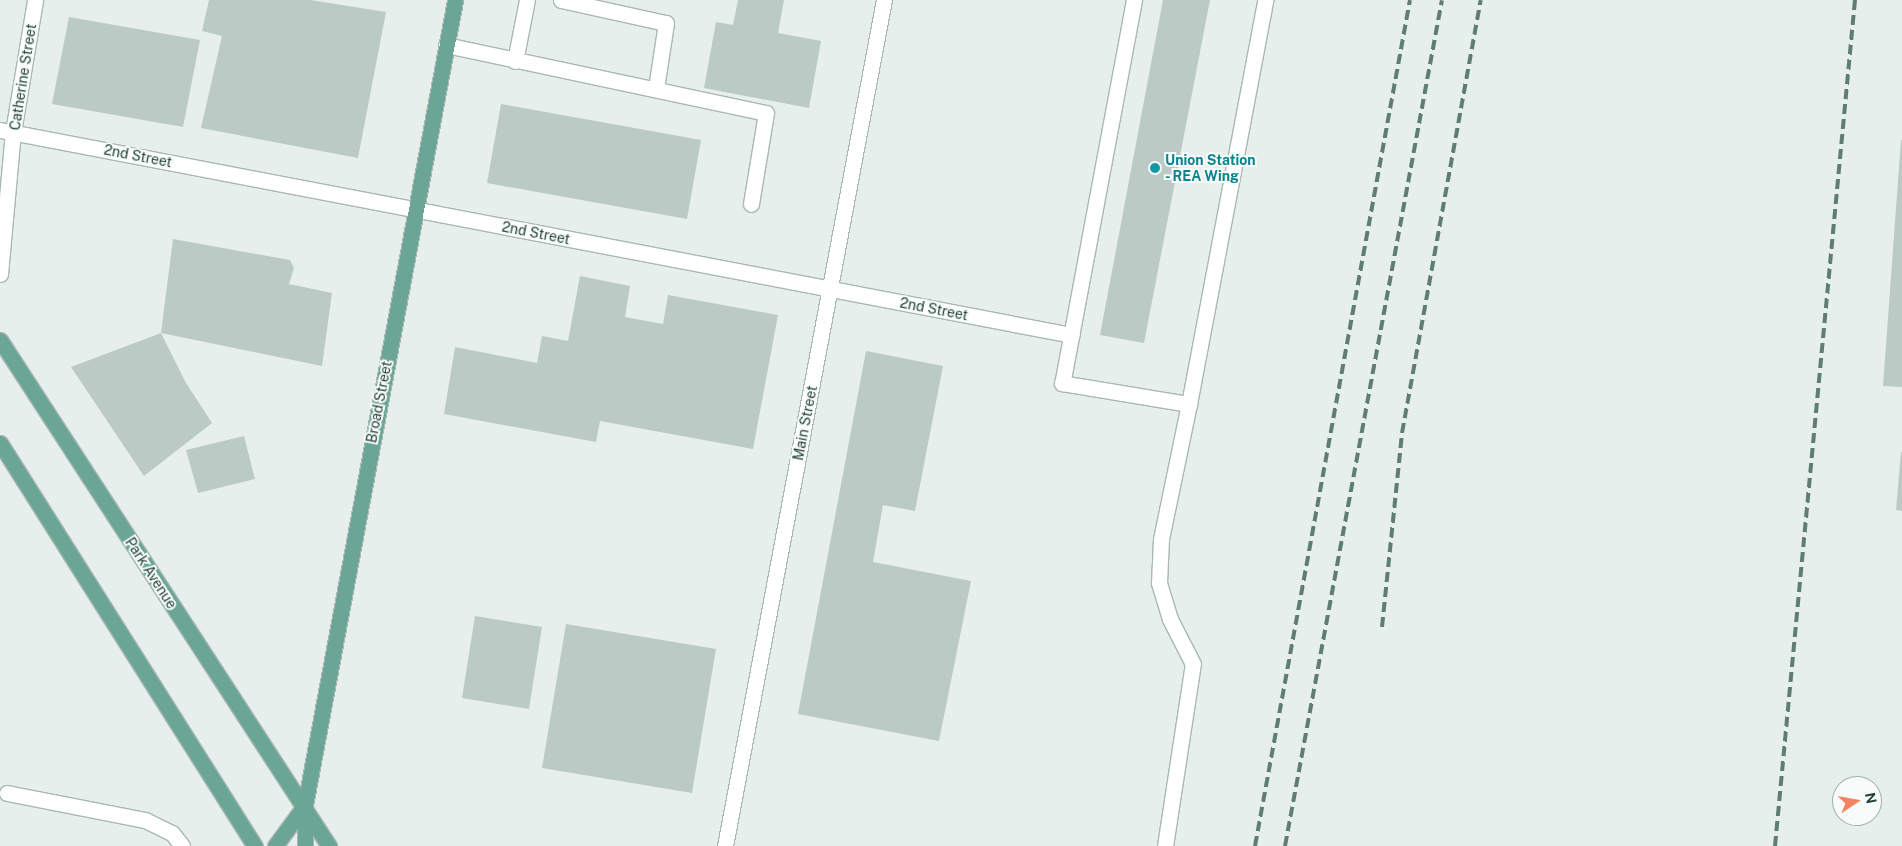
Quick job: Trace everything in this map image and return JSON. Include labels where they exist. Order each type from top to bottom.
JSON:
[{"type":"main road","name":"Broad Street","points":[[305,846],[304,805],[455,0]]},
{"type":"main road","name":"Park Avenue","points":[[0,340],[329,846]]},
{"type":"main road","points":[[0,443],[255,846]]},
{"type":"main road","name":"Broad Street","points":[[275,846],[304,805]]},
{"type":"street","name":"Catherine Street","points":[[0,274],[7,131],[35,0]]},
{"type":"street","points":[[516,61],[527,0]]},
{"type":"street","points":[[561,0],[666,23],[656,88]]},
{"type":"street","name":"Main Street","points":[[725,846],[884,0]]},
{"type":"street","points":[[1134,0],[1062,383],[1189,404]]},
{"type":"street","points":[[1165,846],[1193,664],[1170,619],[1159,583],[1161,539],[1189,404],[1265,0]]},
{"type":"street","points":[[446,45],[516,61],[656,88],[766,113],[751,204]]},
{"type":"street","name":"2nd Street","points":[[7,131],[415,211],[1072,334]]},
{"type":"street","points":[[7,794],[145,820],[172,833],[182,846]]},
{"type":"building","points":[[209,0],[310,0],[386,12],[358,158],[201,128],[222,36],[202,31]]},
{"type":"building","points":[[738,0],[784,0],[778,33],[821,41],[809,108],[704,88],[716,22],[733,25]]},
{"type":"building","name":"Union Station - REA Wing","points":[[1163,0],[1210,0],[1144,343],[1100,335]]},
{"type":"building","points":[[69,17],[200,40],[183,127],[52,104]]},
{"type":"building","points":[[501,104],[701,140],[687,219],[487,183]]},
{"type":"building","points":[[1902,140],[1902,387],[1883,386]]},
{"type":"building","points":[[173,239],[290,260],[294,268],[289,284],[332,293],[322,366],[161,333]]},
{"type":"building","points":[[580,276],[630,286],[625,317],[663,324],[668,295],[778,315],[753,449],[600,421],[596,442],[444,414],[455,347],[537,363],[542,336],[568,341]]},
{"type":"building","points":[[161,333],[186,383],[212,423],[144,476],[71,367]]},
{"type":"building","points":[[866,351],[943,366],[915,511],[883,505],[873,562],[971,581],[939,741],[798,714]]},
{"type":"building","points":[[244,436],[255,479],[198,493],[186,450]]},
{"type":"building","points":[[1902,452],[1902,511],[1896,510]]},
{"type":"building","points":[[475,616],[542,627],[529,709],[462,698]]},
{"type":"building","points":[[566,624],[716,649],[692,793],[542,768]]},
{"type":"railway","points":[[1255,846],[1410,0]]},
{"type":"railway","points":[[1285,846],[1442,0]]},
{"type":"railway","points":[[1382,627],[1402,433],[1481,0]]},
{"type":"railway","points":[[1775,846],[1855,0]]},
{"type":"place","name":"Union Station - REA Wing","points":[[1155,168]]}]
